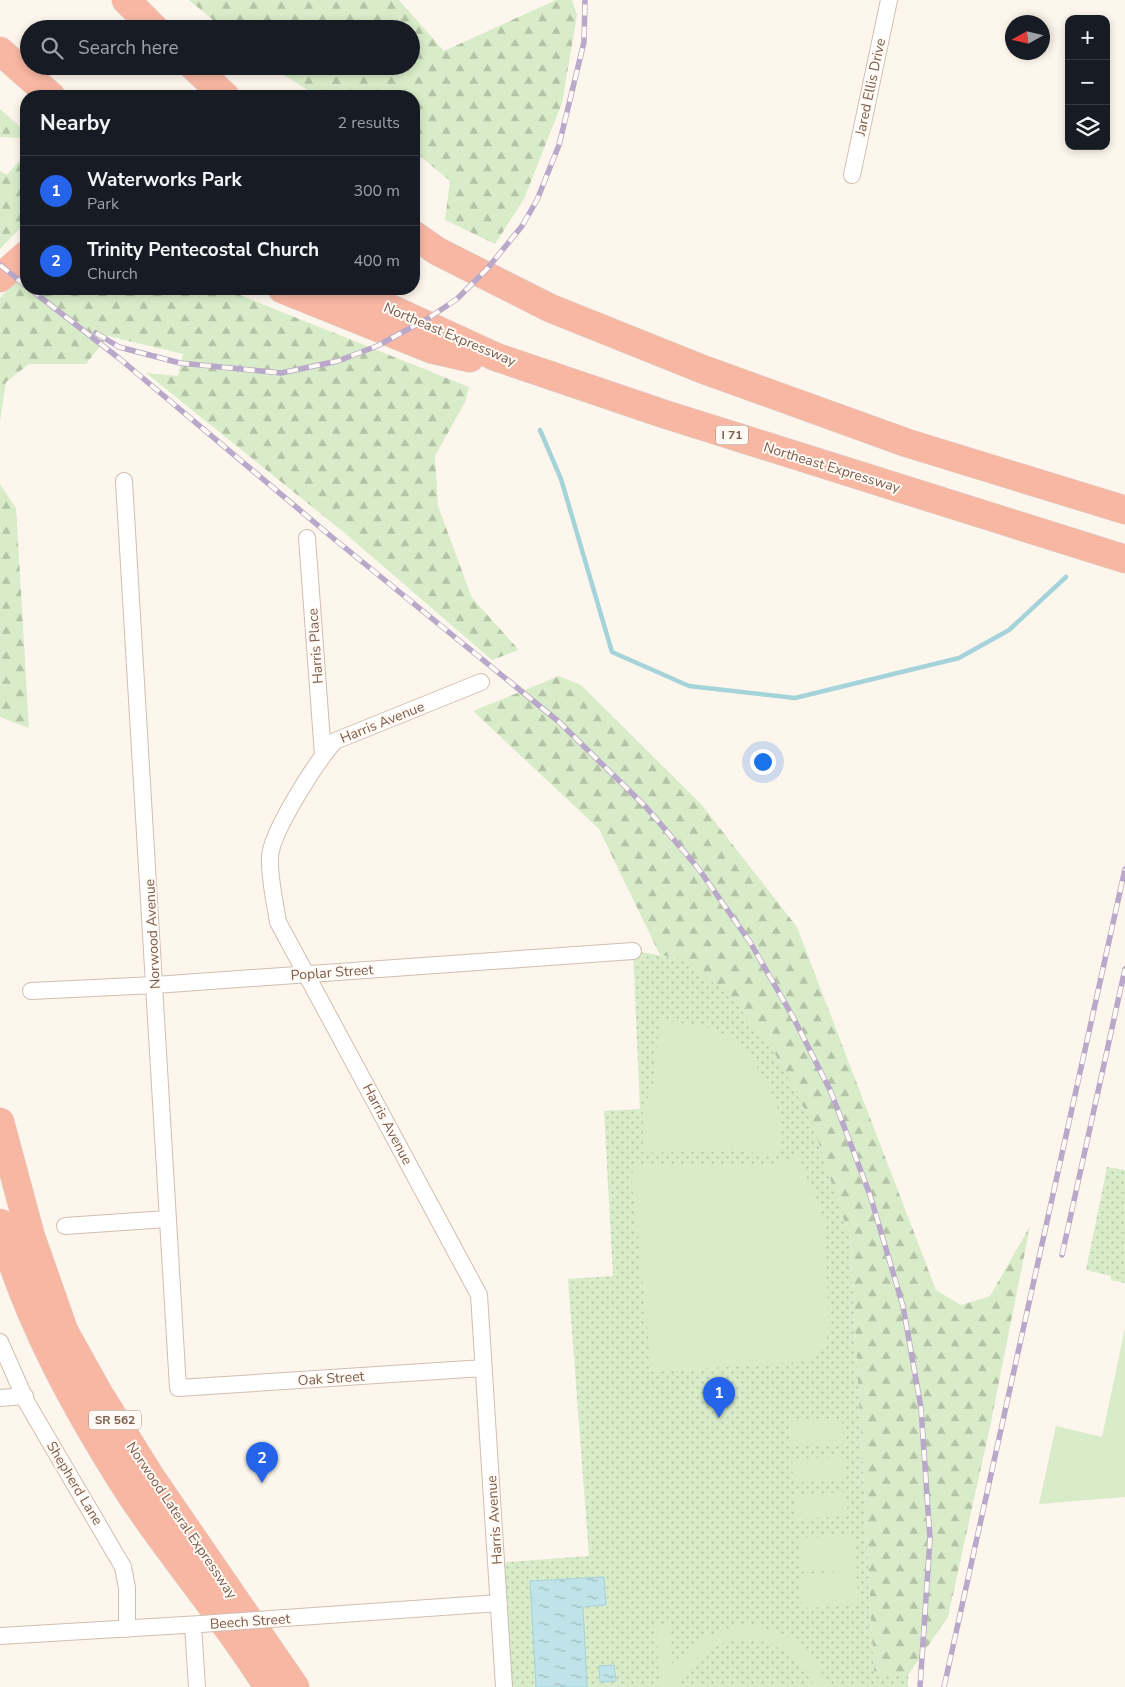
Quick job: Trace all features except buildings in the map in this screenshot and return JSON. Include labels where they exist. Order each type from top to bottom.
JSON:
[{"type":"highway","points":[[126,0],[146,20]]},
{"type":"highway","points":[[144,0],[152,20]]},
{"type":"highway","points":[[0,51],[20,69]]},
{"type":"highway","points":[[27,75],[44,90]]},
{"type":"highway","points":[[203,75],[219,90]]},
{"type":"highway","points":[[420,239],[437,251],[550,308],[702,369],[907,443],[1125,510]]},
{"type":"highway","points":[[0,278],[20,260]]},
{"type":"highway","points":[[297,295],[431,349],[552,376]]},
{"type":"highway","name":"Northeast Expressway","points":[[361,295],[496,357],[664,414],[1125,558]]},
{"type":"highway","name":"Norwood Lateral Expressway","points":[[0,1122],[31,1237],[64,1332],[99,1394],[150,1476],[295,1687]]},
{"type":"highway","name":"Norwood Lateral Expressway","points":[[0,1222],[15,1274],[64,1381],[95,1435],[130,1493],[268,1687]]},
{"type":"street","name":"Jared Ellis Drive","points":[[852,175],[889,0]]},
{"type":"street","name":"Norwood Avenue","points":[[124,481],[155,985],[166,1219],[178,1388]]},
{"type":"street","name":"Harris Place","points":[[307,538],[323,755]]},
{"type":"street","name":"Harris Avenue","points":[[481,682],[335,741],[323,755],[275,837],[270,859],[278,922],[308,974],[479,1296],[504,1687]]},
{"type":"street","name":"Poplar Street","points":[[31,992],[633,951]]},
{"type":"street","points":[[65,1226],[166,1219]]},
{"type":"street","name":"Shepherd Lane","points":[[0,1342],[25,1396],[123,1567],[126,1588],[127,1628]]},
{"type":"street","name":"Oak Street","points":[[178,1388],[484,1368]]},
{"type":"street","points":[[0,1398],[25,1396]]},
{"type":"street","name":"Beech Street","points":[[0,1636],[499,1603]]},
{"type":"street","points":[[196,1687],[197,1624]]},
{"type":"green space","points":[[189,0],[399,0],[417,20],[213,20]]},
{"type":"green space","points":[[556,0],[572,0],[577,15],[562,103],[524,199],[495,244],[445,220],[450,181],[420,156],[420,90],[308,90],[284,75],[420,75],[420,24],[444,51]]},
{"type":"green space","points":[[0,109],[20,127],[20,138],[0,137]]},
{"type":"green space","points":[[19,161],[20,228],[0,249],[0,171],[7,175]]},
{"type":"green space","points":[[20,277],[20,295],[240,295],[469,387],[465,402],[435,456],[438,506],[472,598],[519,650],[492,660],[341,530],[146,373],[178,376],[183,354],[108,336],[86,364],[29,364],[6,382],[0,421],[0,298]]},
{"type":"green space","points":[[0,484],[16,508],[29,728],[0,717]]},
{"type":"green space","points":[[559,676],[581,685],[701,804],[797,927],[936,1290],[961,1305],[990,1296],[1030,1226],[991,1422],[948,1617],[908,1675],[874,1675],[850,1238],[678,958],[660,955],[599,829],[473,711]]},
{"type":"green space","points":[[633,951],[678,958],[727,992],[776,1055],[813,1125],[850,1238],[874,1674],[908,1675],[908,1687],[504,1687],[496,1563],[589,1556],[568,1279],[613,1276],[604,1111],[640,1109]]},
{"type":"green space","points":[[660,1020],[707,1027],[734,1039],[755,1064],[771,1090],[782,1122],[781,1155],[730,1151],[643,1153],[643,1108],[653,1087]]},
{"type":"green space","points":[[798,1155],[825,1222],[829,1334],[812,1361],[652,1372],[632,1184],[633,1166],[773,1165]]},
{"type":"green space","points":[[1107,1167],[1125,1170],[1125,1283],[1111,1280],[1111,1276],[1086,1270]]},
{"type":"green space","points":[[1125,1328],[1125,1497],[1039,1504],[1056,1426],[1102,1437]]},
{"type":"green space","points":[[842,1419],[844,1443],[791,1447],[790,1422]]},
{"type":"green space","points":[[844,1456],[846,1480],[793,1483],[792,1459]]},
{"type":"green space","points":[[846,1492],[848,1516],[795,1519],[794,1495]]},
{"type":"green space","points":[[854,1535],[857,1569],[801,1572],[798,1538]]},
{"type":"green space","points":[[856,1571],[859,1605],[802,1608],[800,1574]]},
{"type":"green space","points":[[742,1625],[771,1630],[796,1642],[815,1661],[828,1687],[814,1687],[802,1667],[786,1652],[767,1643],[746,1640],[725,1643],[706,1651],[691,1666],[680,1687],[660,1687],[656,1627],[670,1626],[673,1668],[687,1651],[711,1634]]},
{"type":"water","points":[[604,1577],[606,1605],[583,1607],[587,1687],[536,1687],[530,1581]]},
{"type":"water","points":[[614,1665],[616,1681],[600,1682],[599,1666]]},
{"type":"waterway","points":[[540,430],[561,479],[612,652],[689,686],[795,698],[959,658],[1009,630],[1066,577]]},
{"type":"railway","points":[[96,333],[119,347],[180,363],[281,373],[338,361],[377,346],[427,319],[457,299],[487,269],[522,226],[537,200],[559,145],[584,42],[585,0]]},
{"type":"railway","points":[[0,265],[20,281]]},
{"type":"railway","points":[[38,295],[120,359],[333,538],[558,721],[646,807],[698,868],[750,942],[793,1017],[831,1092],[870,1195],[903,1306],[921,1408],[930,1539],[920,1687]]},
{"type":"railway","points":[[944,1687],[1125,869]]},
{"type":"railway","points":[[1062,1255],[1125,969]]},
{"type":"place","name":"Waterworks Park","points":[[719,1418]]},
{"type":"place","name":"Trinity Pentecostal Church","points":[[262,1483]]}]
